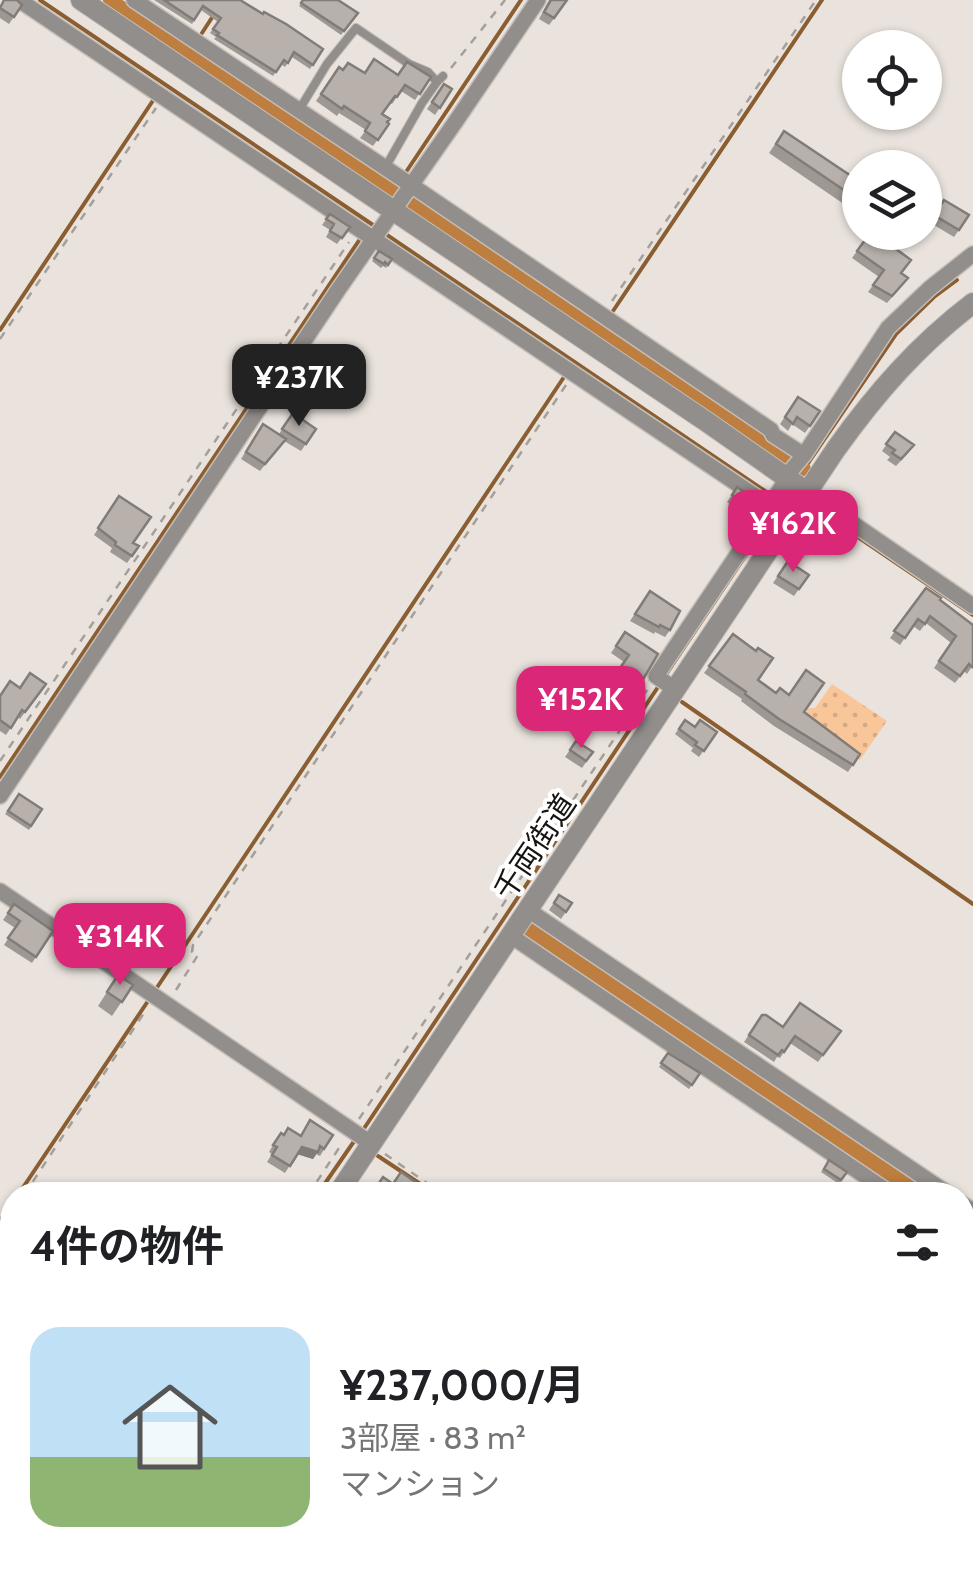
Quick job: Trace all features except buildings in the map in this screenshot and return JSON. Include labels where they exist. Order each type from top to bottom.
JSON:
[{"type":"street","points":[[19,0],[160,94],[383,218],[796,465]]},
{"type":"street","points":[[81,0],[383,218],[574,373],[770,506]]},
{"type":"street","points":[[134,0],[385,168],[383,218]]},
{"type":"street","points":[[0,796],[383,218],[538,0]]},
{"type":"street","points":[[383,218],[602,315],[771,430],[796,465],[807,492],[973,606]]},
{"type":"street","points":[[664,682],[770,506],[888,328],[973,254]]},
{"type":"street","name":"千両街道","points":[[343,1182],[359,1136],[528,910],[664,682],[884,385],[924,343],[973,303]]},
{"type":"street","points":[[0,891],[359,1136]]},
{"type":"street","points":[[528,910],[931,1182]]},
{"type":"street","points":[[510,936],[874,1182]]},
{"type":"lane","points":[[299,110],[327,64],[356,28],[409,64],[440,79],[385,168]]},
{"type":"path","points":[[440,79],[505,0]]},
{"type":"path","points":[[602,315],[816,0]]},
{"type":"path","points":[[0,339],[160,94]]},
{"type":"path","points":[[0,761],[383,218]]},
{"type":"path","points":[[33,1182],[161,1000],[198,955],[192,952],[193,944],[574,373]]},
{"type":"path","points":[[319,1182],[359,1136],[622,728],[664,682]]},
{"type":"path","points":[[359,1136],[425,1182]]},
{"type":"shaded area","points":[[832,684],[887,721],[860,760],[800,720],[809,708],[815,708]]},
{"type":"waterway","points":[[40,0],[376,227]]},
{"type":"waterway","points":[[110,0],[804,469]]},
{"type":"waterway","points":[[404,175],[521,0]]},
{"type":"waterway","points":[[611,314],[822,0]]},
{"type":"waterway","points":[[202,33],[213,16]]},
{"type":"waterway","points":[[188,53],[192,48]]},
{"type":"waterway","points":[[0,330],[156,96]]},
{"type":"waterway","points":[[393,192],[397,185]]},
{"type":"waterway","points":[[384,233],[768,493]]},
{"type":"waterway","points":[[0,777],[362,236]]},
{"type":"waterway","points":[[804,469],[896,334],[957,280]]},
{"type":"waterway","points":[[156,989],[564,377]]},
{"type":"waterway","points":[[665,676],[786,495]]},
{"type":"waterway","points":[[821,512],[973,615]]},
{"type":"waterway","points":[[363,1130],[660,684]]},
{"type":"waterway","points":[[682,702],[973,904]]},
{"type":"waterway","points":[[530,931],[901,1182]]},
{"type":"waterway","points":[[27,1182],[148,1001]]},
{"type":"waterway","points":[[326,1182],[357,1137]]},
{"type":"waterway","points":[[378,1156],[417,1182]]}]
